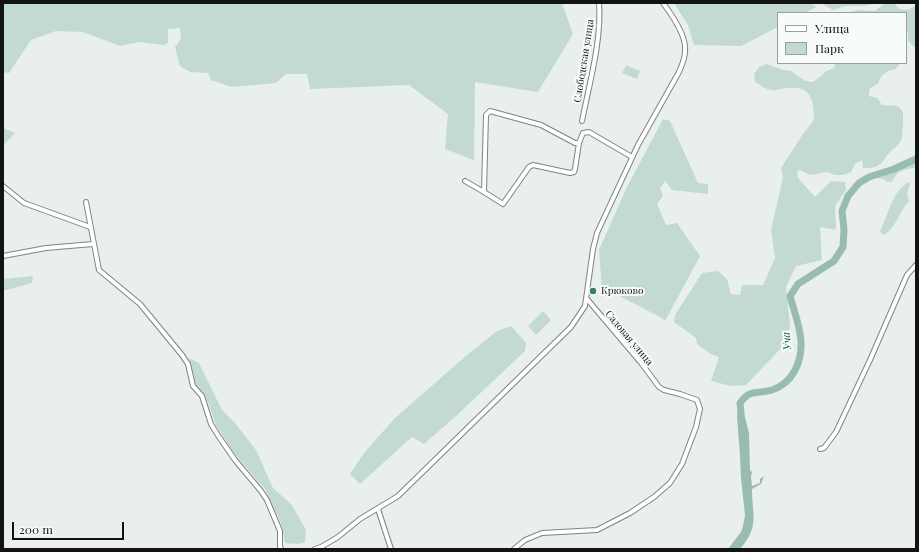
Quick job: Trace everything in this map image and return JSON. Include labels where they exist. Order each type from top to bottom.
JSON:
[{"type":"street","name":"Слободская улица","points":[[582,121],[596,43],[600,14],[599,3]]},
{"type":"street","points":[[315,549],[338,537],[360,519],[398,496],[570,328],[585,306],[593,249],[597,233],[632,157],[679,72],[684,60],[686,49],[683,38],[675,20],[663,3]]},
{"type":"street","points":[[484,192],[486,115],[490,112],[541,125],[575,143],[579,143]]},
{"type":"street","points":[[465,181],[503,204],[529,167],[534,165],[570,173],[574,172],[579,143],[583,133],[589,132],[632,157]]},
{"type":"street","points":[[3,186],[24,203],[90,227]]},
{"type":"street","points":[[86,202],[99,270],[140,304],[188,364],[192,386],[202,396],[211,424],[235,460],[267,500],[280,531],[281,549]]},
{"type":"street","points":[[3,256],[46,248],[93,244]]},
{"type":"street","points":[[820,449],[824,448],[836,432],[870,360],[907,275],[916,265]]},
{"type":"street","name":"Садовая улица","points":[[514,549],[525,540],[542,533],[597,530],[630,513],[654,497],[670,483],[682,464],[696,426],[700,409],[697,400],[664,390],[659,387],[642,364],[587,299]]},
{"type":"street","points":[[378,508],[391,549]]},
{"type":"green space","points":[[3,3],[562,3],[573,34],[538,92],[475,82],[474,160],[445,149],[448,114],[409,85],[310,89],[307,74],[286,74],[276,83],[232,87],[211,80],[208,73],[190,72],[180,66],[175,47],[181,39],[180,28],[168,29],[168,43],[163,45],[140,42],[120,46],[83,32],[56,31],[31,40],[9,73],[3,72]]},
{"type":"green space","points":[[674,3],[811,3],[816,7],[807,12],[777,12],[777,28],[741,46],[694,45],[688,25]]},
{"type":"green space","points":[[821,3],[877,3],[864,6],[845,6],[833,10]]},
{"type":"green space","points":[[885,3],[894,3],[899,9],[907,10],[916,6],[916,46],[914,47],[908,41],[907,12],[851,12],[858,10],[875,11]]},
{"type":"green space","points":[[767,64],[783,70],[791,71],[805,81],[813,82],[826,71],[834,68],[835,64],[899,64],[896,69],[882,75],[878,84],[870,88],[869,96],[877,98],[882,105],[898,106],[903,112],[903,131],[901,140],[882,163],[873,168],[863,168],[862,160],[855,164],[851,172],[843,175],[835,175],[827,172],[810,175],[800,170],[797,172],[798,178],[815,197],[831,181],[845,182],[846,190],[835,206],[836,230],[820,227],[822,260],[796,266],[786,287],[790,325],[789,340],[746,385],[731,386],[711,381],[719,357],[709,353],[697,344],[696,338],[674,322],[675,315],[702,273],[718,271],[727,279],[731,294],[740,295],[742,285],[763,285],[775,258],[771,230],[783,177],[781,168],[814,120],[812,101],[807,92],[796,88],[770,90],[755,82],[754,74],[759,67]]},
{"type":"green space","points":[[626,65],[640,71],[637,79],[622,73]]},
{"type":"green space","points":[[663,119],[670,121],[698,183],[708,184],[708,194],[672,190],[665,181],[660,188],[663,196],[657,204],[666,225],[677,223],[700,256],[665,321],[662,318],[602,287],[599,250],[627,187]]},
{"type":"green space","points":[[3,128],[15,133],[3,146]]},
{"type":"green space","points":[[916,162],[916,167],[899,172],[891,182],[876,178],[878,175]]},
{"type":"green space","points":[[909,182],[910,185],[907,193],[909,202],[904,207],[893,227],[884,235],[880,232],[891,204],[903,186]]},
{"type":"green space","points":[[33,276],[32,283],[3,291],[3,279]]},
{"type":"green space","points":[[543,311],[551,320],[536,335],[528,326]]},
{"type":"green space","points":[[511,326],[526,343],[525,351],[455,417],[424,444],[412,437],[360,484],[350,474],[364,453],[395,418],[467,355],[497,331]]},
{"type":"green space","points":[[189,358],[199,363],[222,410],[235,423],[256,450],[273,488],[292,505],[306,530],[305,542],[299,544],[285,543],[282,526],[265,489],[233,452],[216,425],[208,402],[195,383]]},
{"type":"shaded area","points":[[738,404],[742,405],[749,433],[752,486],[760,483],[760,479],[764,476],[761,484],[752,489],[754,520],[750,534],[740,549],[728,549],[741,532],[745,515],[737,417]]},
{"type":"waterway","name":"Уча","points":[[741,413],[740,403],[747,395],[772,390],[779,387],[786,382],[795,371],[800,357],[801,341],[790,296],[798,284],[834,261],[843,247],[844,230],[842,211],[848,196],[859,183],[869,177],[894,169],[916,159]]},
{"type":"place","name":"Крюково","points":[[593,291]]}]
